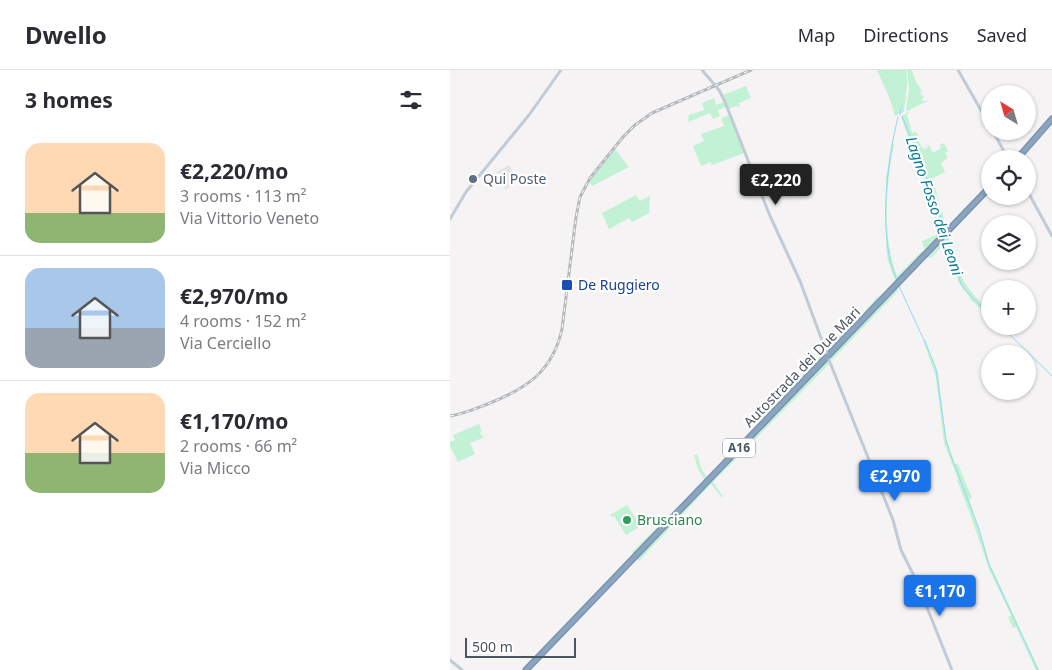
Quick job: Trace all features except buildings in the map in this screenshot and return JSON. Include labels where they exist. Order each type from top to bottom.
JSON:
[{"type":"highway","points":[[1026,150],[1052,120]]},
{"type":"highway","name":"Autostrada dei Due Mari","points":[[527,670],[981,197]]},
{"type":"street","points":[[450,219],[466,192],[529,115],[561,70]]},
{"type":"street","points":[[702,70],[724,98],[770,216],[794,266],[827,354]]},
{"type":"street","points":[[958,70],[981,110]]},
{"type":"street","points":[[1035,205],[1052,236]]},
{"type":"street","points":[[829,360],[893,520],[901,550],[913,572],[952,670]]},
{"type":"street","points":[[450,660],[462,670]]},
{"type":"shaded area","points":[[509,165],[518,180],[506,190],[495,173]]},
{"type":"green space","points":[[877,70],[906,70],[907,86],[904,112],[895,116]]},
{"type":"green space","points":[[907,70],[912,70],[915,80],[922,91],[920,94],[924,96],[922,101],[928,101],[907,111],[909,89]]},
{"type":"green space","points":[[746,86],[751,98],[739,103],[740,106],[738,107],[729,109],[723,95]]},
{"type":"green space","points":[[714,98],[716,105],[724,102],[726,107],[718,110],[720,116],[713,119],[710,113],[688,122],[689,115],[704,110],[702,103]]},
{"type":"green space","points":[[911,110],[907,115],[912,133],[916,132],[919,136],[918,139],[922,148],[926,149],[929,145],[933,153],[941,148],[940,145],[944,143],[948,151],[945,153],[948,158],[941,163],[945,172],[933,178],[946,230],[925,252],[922,241],[943,232],[901,117]]},
{"type":"green space","points":[[729,115],[744,153],[712,165],[710,162],[701,166],[693,146],[704,141],[701,134],[724,126],[721,118]]},
{"type":"green space","points":[[892,142],[894,145],[887,193],[887,229],[892,262],[897,276],[923,250],[924,253],[828,352],[827,350],[851,324],[854,324],[878,296],[895,280],[888,261],[886,247],[886,178]]},
{"type":"green space","points":[[616,150],[629,167],[592,186],[589,181],[591,178],[612,151]]},
{"type":"green space","points":[[636,195],[640,201],[650,196],[649,213],[632,222],[629,218],[609,229],[602,213]]},
{"type":"green space","points":[[948,236],[962,278],[981,301],[981,309],[969,298],[959,283],[946,242],[931,258],[928,257]]},
{"type":"green space","points":[[897,289],[898,291],[831,361],[830,358]]},
{"type":"green space","points":[[923,340],[925,340],[938,373],[946,438],[955,464],[958,464],[972,498],[969,499],[990,564],[1039,670],[1036,670],[1016,627],[1013,628],[1008,617],[1011,615],[989,569],[957,480],[944,443],[936,377]]},
{"type":"green space","points":[[825,352],[826,354],[714,471],[821,354]]},
{"type":"green space","points":[[828,360],[830,363],[713,482],[723,497],[711,484],[639,561],[637,559]]},
{"type":"green space","points":[[479,424],[482,431],[480,432],[485,437],[470,443],[475,454],[458,462],[450,446],[450,442],[455,440],[453,435]]},
{"type":"green space","points":[[697,454],[702,470],[708,478],[634,555],[632,552],[705,480],[698,469],[694,455]]},
{"type":"green space","name":"Brusciano","points":[[627,505],[641,526],[626,535],[614,516],[610,515]]},
{"type":"waterway","name":"Lagno Fosso dei Leoni","points":[[900,114],[901,108]]},
{"type":"waterway","name":"Lagno Fosso dei Leoni","points":[[902,116],[931,188],[945,231]]},
{"type":"waterway","points":[[897,280],[887,243],[886,199],[890,155],[898,117]]},
{"type":"waterway","name":"Lagno Fosso dei Leoni","points":[[946,235],[961,284],[981,306]]},
{"type":"waterway","points":[[899,286],[923,338]]},
{"type":"waterway","name":"Lagno Fosso dei Leoni","points":[[1010,335],[1052,376]]},
{"type":"waterway","points":[[924,339],[936,369],[946,440],[950,453],[979,529],[989,565],[1038,670]]},
{"type":"railway","points":[[450,416],[475,409],[516,391],[537,376],[552,356],[562,329],[580,197],[590,178],[623,137],[635,125],[652,113],[751,70]]},
{"type":"place","name":"Qui Poste","points":[[473,179]]},
{"type":"place","name":"De Ruggiero","points":[[567,285]]},
{"type":"place","name":"Brusciano","points":[[627,520]]}]
